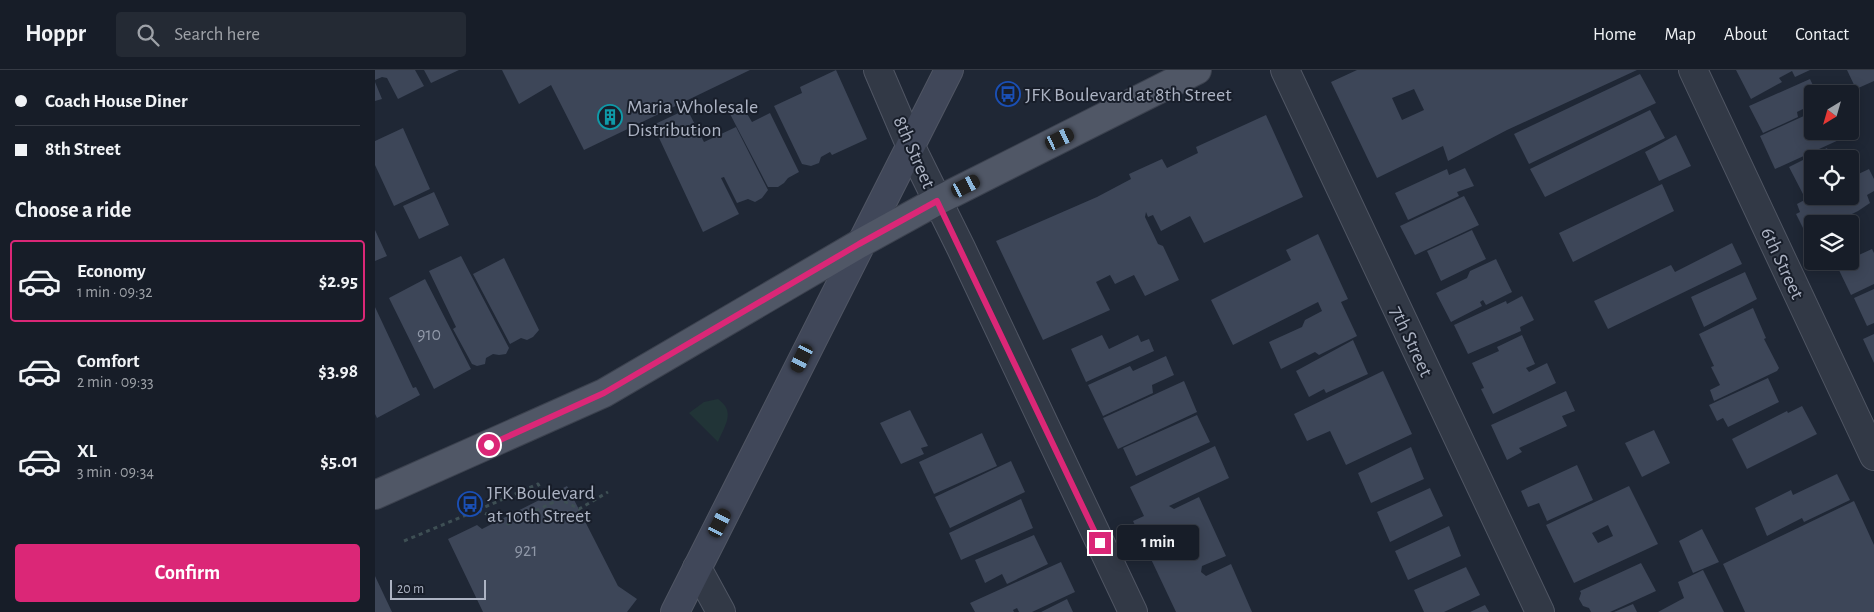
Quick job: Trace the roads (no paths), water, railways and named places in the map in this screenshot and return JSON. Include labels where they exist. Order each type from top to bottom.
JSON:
[{"type":"main road","points":[[675,612],[859,244],[911,147],[949,70]]},
{"type":"main road","points":[[377,490],[604,393],[859,244],[937,201],[1197,70]]},
{"type":"street","name":"8th Street","points":[[878,70],[911,147],[1133,612]]},
{"type":"street","name":"7th Street","points":[[1285,70],[1539,612]]},
{"type":"street","name":"6th Street","points":[[1693,70],[1874,456]]},
{"type":"street","points":[[697,568],[721,612]]},
{"type":"place","name":"JFK Boulevard at 8th Street","points":[[1008,94]]},
{"type":"place","name":"Maria Wholesale Distribution","points":[[610,117]]},
{"type":"place","name":"JFK Boulevard at 10th Street","points":[[470,504]]}]
